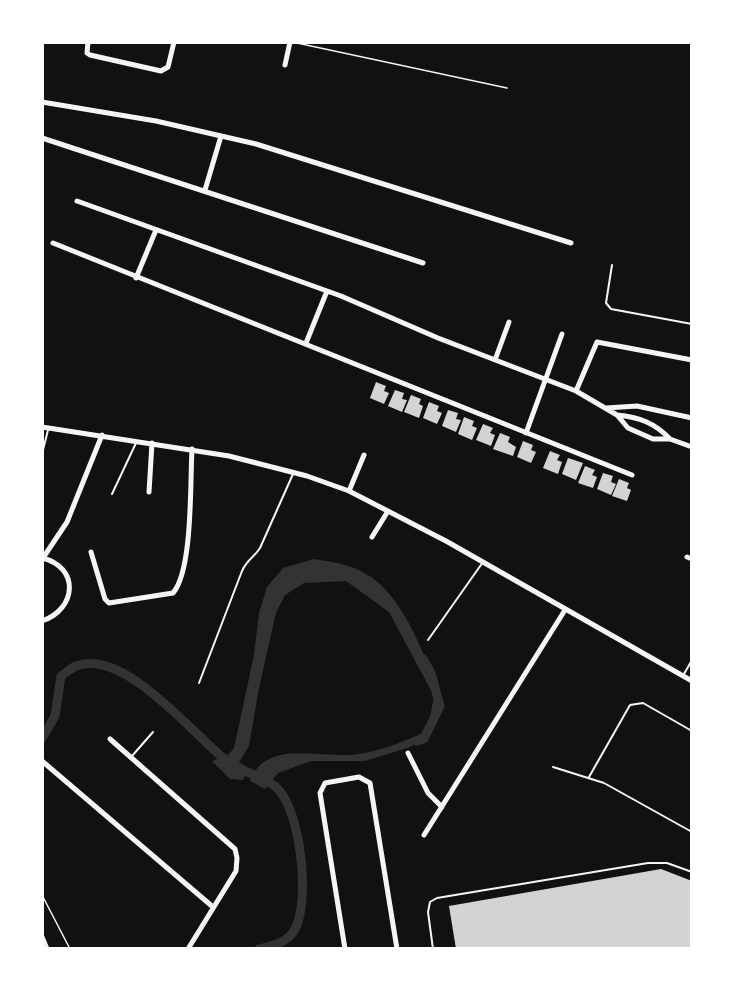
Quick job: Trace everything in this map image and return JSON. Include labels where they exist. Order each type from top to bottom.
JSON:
[{"type":"street","points":[[88,42],[87,53],[90,55],[161,71],[168,67],[174,42]]},
{"type":"street","points":[[285,65],[292,42]]},
{"type":"street","points":[[42,102],[156,121],[221,136],[377,180],[571,243]]},
{"type":"street","points":[[205,190],[221,136]]},
{"type":"street","points":[[42,138],[423,262]]},
{"type":"street","points":[[77,201],[327,291],[495,360],[545,378],[576,391],[606,408],[628,428],[653,439],[670,439],[692,447]]},
{"type":"street","points":[[136,278],[156,230]]},
{"type":"street","points":[[53,243],[632,475]]},
{"type":"street","points":[[306,344],[327,291]]},
{"type":"street","points":[[495,360],[508,322]]},
{"type":"street","points":[[526,433],[562,334]]},
{"type":"street","points":[[576,391],[597,342],[692,360]]},
{"type":"street","points":[[606,408],[637,406],[692,418]]},
{"type":"street","points":[[616,415],[636,417],[660,428],[670,439]]},
{"type":"street","points":[[45,427],[192,449],[293,472],[349,491],[483,562],[692,681]]},
{"type":"street","points":[[42,621],[53,617],[62,609],[68,599],[69,587],[67,576],[60,566],[42,558],[67,522],[102,435]]},
{"type":"street","points":[[149,492],[152,443]]},
{"type":"street","points":[[92,552],[105,599],[109,603],[173,593],[177,588],[187,553],[192,449]]},
{"type":"street","points":[[349,491],[364,455]]},
{"type":"street","points":[[372,537],[388,511]]},
{"type":"street","points":[[424,836],[565,610]]},
{"type":"street","points":[[110,739],[234,849],[237,858],[236,871],[188,949]]},
{"type":"street","points":[[408,753],[428,793],[442,807]]},
{"type":"street","points":[[42,761],[213,907]]},
{"type":"street","points":[[345,949],[320,793],[326,783],[359,777],[370,783],[397,949]]},
{"type":"street","points":[[42,938],[47,949]]},
{"type":"lane","points":[[612,265],[606,303],[611,309],[692,324]]},
{"type":"lane","points":[[42,454],[45,427]]},
{"type":"lane","points":[[112,494],[137,440]]},
{"type":"lane","points":[[199,683],[247,559],[256,554],[260,548],[293,472]]},
{"type":"lane","points":[[428,640],[483,562]]},
{"type":"lane","points":[[682,676],[692,660]]},
{"type":"lane","points":[[590,777],[630,705],[643,703],[692,731]]},
{"type":"lane","points":[[130,758],[153,732]]},
{"type":"lane","points":[[553,767],[590,777],[692,832]]},
{"type":"lane","points":[[433,949],[428,912],[430,902],[437,898],[648,863],[667,863],[692,872]]},
{"type":"path","points":[[292,42],[507,88]]},
{"type":"path","points":[[42,895],[70,949]]},
{"type":"shaded area","points":[[314,559],[351,567],[371,577],[384,588],[416,636],[436,692],[439,708],[424,739],[410,747],[365,761],[311,761],[278,773],[265,789],[250,781],[258,767],[269,759],[297,753],[345,755],[375,751],[421,734],[430,717],[434,696],[389,612],[346,581],[304,583],[285,595],[276,613],[249,746],[239,762],[248,769],[243,780],[230,779],[212,761],[228,755],[234,748],[254,655],[259,613],[267,587],[283,568]]},
{"type":"building","points":[[376,382],[386,386],[384,391],[389,393],[384,404],[370,398]]},
{"type":"building","points":[[395,390],[404,393],[402,399],[407,400],[402,412],[388,406]]},
{"type":"building","points":[[411,395],[421,399],[419,404],[423,406],[419,418],[404,412]]},
{"type":"building","points":[[429,402],[439,406],[437,411],[442,413],[437,424],[423,418]]},
{"type":"building","points":[[448,410],[458,413],[456,419],[461,420],[456,432],[442,426]]},
{"type":"building","points":[[464,417],[474,421],[472,426],[477,428],[472,440],[458,434]]},
{"type":"building","points":[[483,424],[493,428],[490,433],[495,435],[491,446],[476,440]]},
{"type":"building","points":[[500,433],[510,437],[508,442],[516,447],[513,456],[493,449]]},
{"type":"building","points":[[523,441],[533,445],[531,450],[536,452],[531,463],[517,457]]},
{"type":"building","points":[[550,451],[560,455],[557,460],[562,462],[558,474],[543,468]]},
{"type":"building","points":[[568,458],[583,463],[576,480],[562,474]]},
{"type":"building","points":[[585,466],[595,470],[592,475],[597,477],[593,488],[578,483]]},
{"type":"building","points":[[603,473],[613,476],[611,482],[616,484],[611,495],[597,489]]},
{"type":"building","points":[[619,479],[629,483],[627,488],[631,490],[627,501],[612,496]]},
{"type":"building","points":[[661,869],[692,881],[692,949],[456,949],[449,906]]},
{"type":"waterway","points":[[417,741],[424,739],[440,706],[431,673],[423,659]]},
{"type":"waterway","points":[[42,738],[55,716],[61,676],[76,666],[95,664],[116,670],[136,681],[157,697],[228,762],[276,787],[285,798],[297,835],[301,857],[302,900],[299,918],[291,935],[278,943],[259,949]]}]
